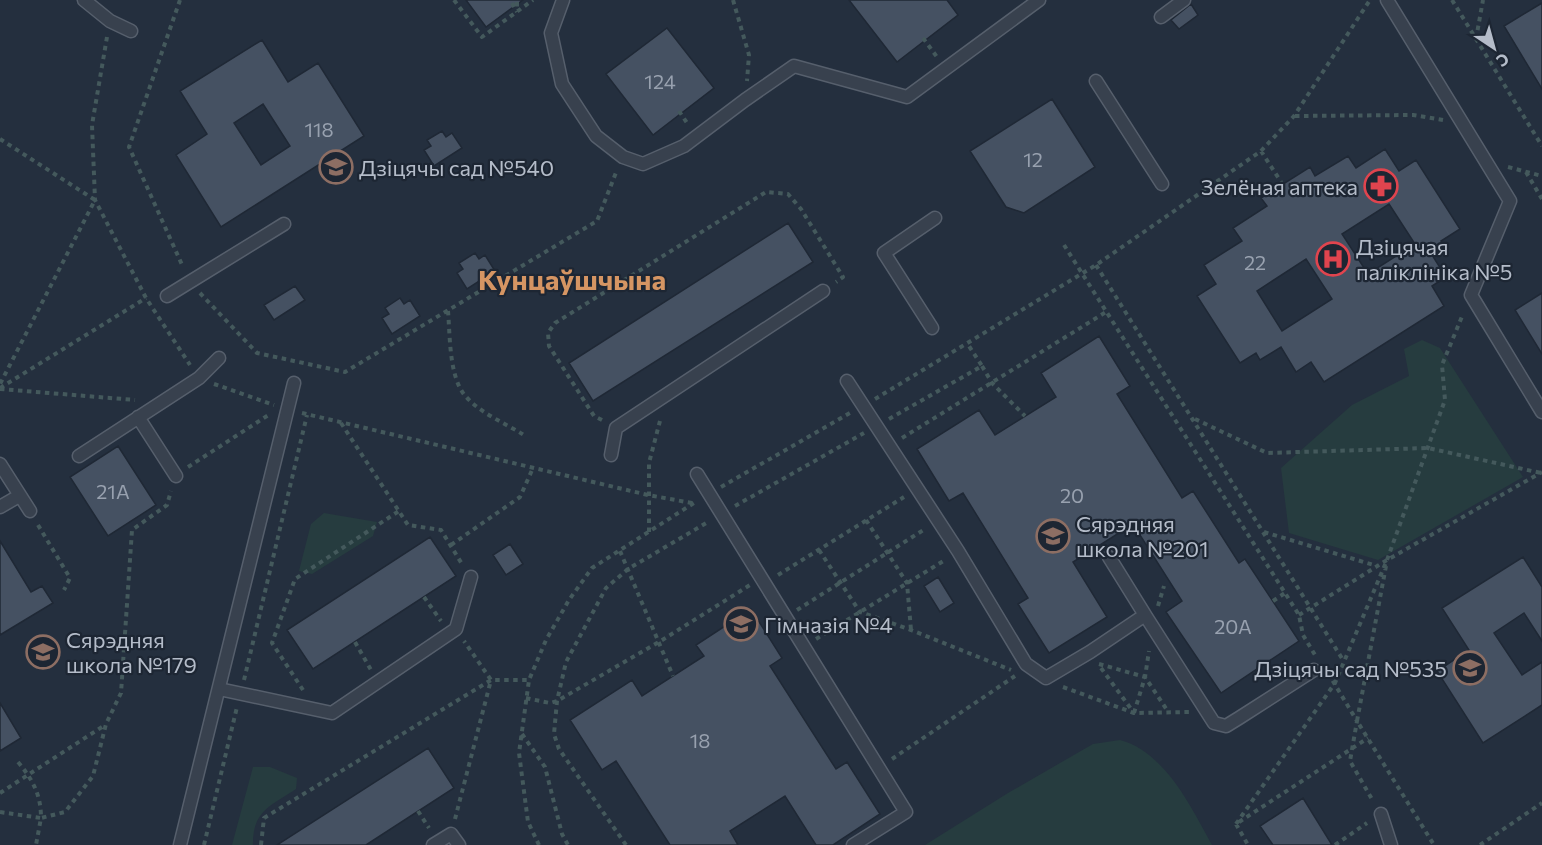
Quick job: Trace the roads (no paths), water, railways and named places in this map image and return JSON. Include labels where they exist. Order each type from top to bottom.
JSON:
[{"type":"lane","points":[[84,0],[110,21],[130,31]]},
{"type":"lane","points":[[563,0],[551,33],[562,84],[596,136],[623,157],[643,164],[684,146],[794,66],[907,97],[1039,0]]},
{"type":"lane","points":[[1161,17],[1184,0]]},
{"type":"lane","points":[[1387,0],[1510,201],[1471,295],[1542,412]]},
{"type":"lane","points":[[1096,81],[1162,184]]},
{"type":"lane","points":[[932,328],[884,253],[935,218]]},
{"type":"lane","points":[[167,296],[284,224]]},
{"type":"lane","points":[[612,455],[616,428],[823,291]]},
{"type":"lane","points":[[79,456],[199,378],[219,358]]},
{"type":"lane","points":[[847,381],[958,551],[1026,664],[1046,678],[1145,615]]},
{"type":"lane","points":[[180,845],[294,383]]},
{"type":"lane","points":[[138,417],[176,476]]},
{"type":"lane","points":[[0,464],[30,511]]},
{"type":"lane","points":[[697,474],[906,812],[853,845]]},
{"type":"lane","points":[[0,507],[20,496]]},
{"type":"lane","points":[[1108,557],[1214,723],[1226,726],[1314,670]]},
{"type":"lane","points":[[219,689],[332,713],[456,629],[471,577]]},
{"type":"lane","points":[[1381,814],[1391,845]]},
{"type":"lane","points":[[433,845],[452,834],[459,845]]},
{"type":"place","name":"Дзіцячы сад №540","points":[[336,167]]},
{"type":"place","name":"Зелёная аптека","points":[[1381,186]]},
{"type":"place","name":"Дзіцячая паліклініка №5","points":[[1333,259]]},
{"type":"place","name":"Сярэдняя школа №201","points":[[1053,536]]},
{"type":"place","name":"Гімназія №4","points":[[741,624]]},
{"type":"place","name":"Сярэдняя школа №179","points":[[43,652]]},
{"type":"place","name":"Дзіцячы сад №535","points":[[1470,668]]},
{"type":"district","name":"Кунцаўшчына","points":[[572,279]]}]
